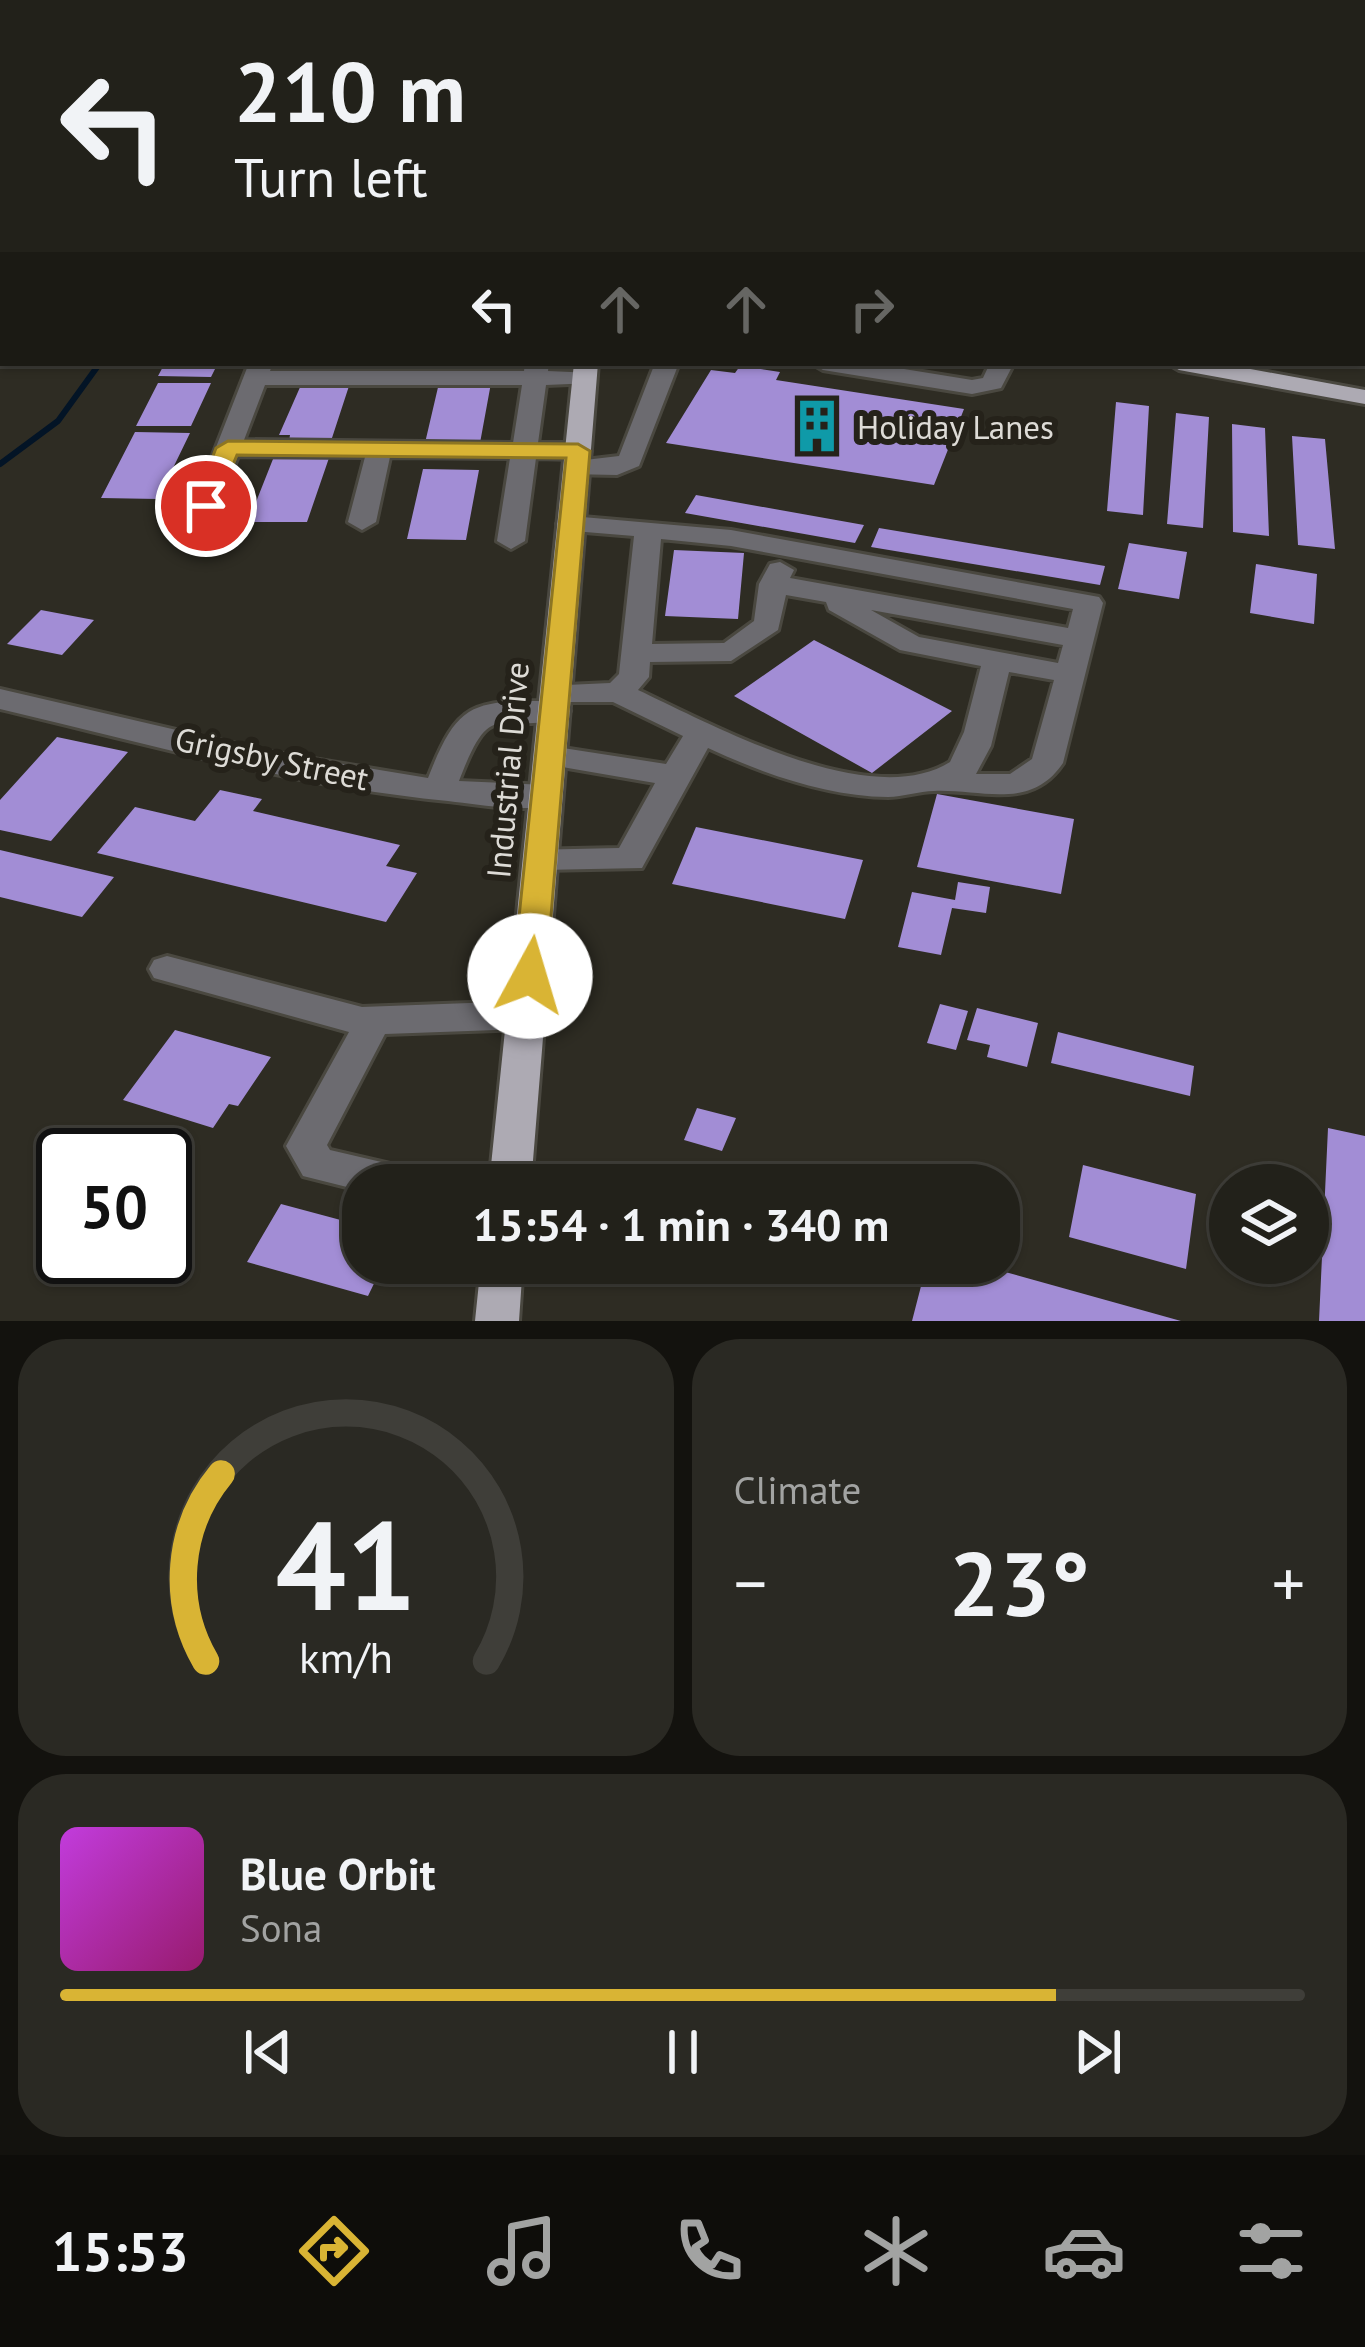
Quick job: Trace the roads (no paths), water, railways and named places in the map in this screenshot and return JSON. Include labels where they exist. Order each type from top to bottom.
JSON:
[{"type":"main road","points":[[1195,366],[1365,397]]},
{"type":"main road","name":"Industrial Drive","points":[[512,1164],[585,370]]},
{"type":"main road","points":[[497,1321],[500,1284]]},
{"type":"street","points":[[228,448],[526,452],[616,467],[630,461],[666,366]]},
{"type":"street","points":[[842,366],[972,388],[992,382],[1000,366]]},
{"type":"street","points":[[512,541],[536,370]]},
{"type":"street","points":[[206,506],[258,371],[585,370]]},
{"type":"street","points":[[362,522],[380,450]]},
{"type":"street","points":[[572,524],[791,548],[1088,603],[1047,763],[1036,778],[1008,786],[933,780]]},
{"type":"street","points":[[618,692],[634,677],[648,529]]},
{"type":"street","points":[[637,652],[731,652],[768,625],[773,584],[791,548]]},
{"type":"street","points":[[773,584],[1079,639]]},
{"type":"street","points":[[819,592],[910,644],[1070,674]]},
{"type":"street","points":[[440,789],[466,724],[483,711],[618,692],[769,762],[862,785],[905,787],[967,765],[997,661]]},
{"type":"street","name":"Grigsby Street","points":[[0,699],[293,765],[440,789],[547,796]]},
{"type":"street","points":[[541,858],[630,860],[702,731]]},
{"type":"street","points":[[550,756],[675,776]]},
{"type":"street","points":[[167,969],[327,1015],[374,1022],[526,1015]]},
{"type":"street","points":[[342,1170],[316,1164],[306,1146],[374,1022]]},
{"type":"waterway","points":[[0,464],[58,421],[98,366]]},
{"type":"place","name":"Holiday Lanes","points":[[817,426]]}]
